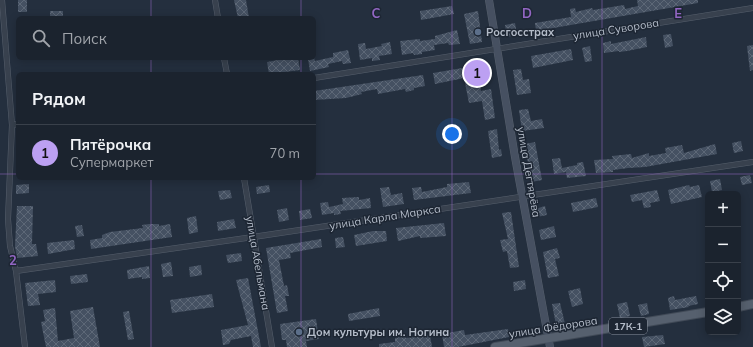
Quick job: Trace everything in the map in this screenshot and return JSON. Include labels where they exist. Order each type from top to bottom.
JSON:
[{"type":"main road","name":"улица Дегтярёва","points":[[489,0],[496,48],[549,343]]},
{"type":"main road","points":[[741,306],[753,304]]},
{"type":"main road","name":"улица Фёдорова","points":[[495,347],[549,343],[705,313]]},
{"type":"street","points":[[2,0],[12,125],[8,219],[10,246],[16,271],[26,347]]},
{"type":"street","points":[[215,0],[218,16]]},
{"type":"street","name":"улица Суворова","points":[[316,78],[753,8]]},
{"type":"street","points":[[224,60],[227,72]]},
{"type":"street","points":[[12,125],[16,124]]},
{"type":"street","name":"улица Карла Маркса","points":[[16,271],[753,162]]},
{"type":"street","name":"улица Абельмана","points":[[244,180],[272,347]]},
{"type":"building","points":[[18,0],[27,0],[27,12],[18,12]]},
{"type":"building","points":[[234,0],[246,0],[249,16],[238,16]]},
{"type":"building","points":[[637,0],[698,0],[698,3],[536,31],[535,23],[571,17],[570,9],[575,8],[576,12],[592,8],[593,10],[624,5],[625,9],[638,6]]},
{"type":"building","points":[[452,6],[454,14],[421,20],[420,11]]},
{"type":"building","points":[[50,11],[63,11],[63,16],[50,16]]},
{"type":"building","points":[[478,11],[482,42],[470,44],[464,14]]},
{"type":"building","points":[[515,23],[517,35],[507,37],[505,25]]},
{"type":"building","points":[[457,30],[460,44],[449,45],[448,43],[434,45],[435,50],[422,52],[422,54],[414,55],[413,53],[402,55],[400,41],[435,39],[435,36]]},
{"type":"building","points":[[671,34],[673,46],[665,48],[663,35]]},
{"type":"building","points":[[646,37],[647,47],[604,53],[603,43],[611,41],[611,44]]},
{"type":"building","points":[[390,42],[392,54],[379,56],[380,60],[372,61],[372,58],[360,60],[358,44],[365,43],[366,49],[382,46],[381,44]]},
{"type":"building","points":[[753,45],[753,70],[750,71],[747,46]]},
{"type":"building","points":[[590,46],[592,61],[585,62],[582,48]]},
{"type":"building","points":[[571,49],[573,60],[533,68],[531,56]]},
{"type":"building","points":[[348,50],[351,63],[343,64],[342,61],[328,64],[329,67],[310,71],[308,60],[315,61],[333,57],[333,53]]},
{"type":"building","points":[[278,60],[298,60],[300,70],[269,72],[267,62]]},
{"type":"building","points":[[486,64],[488,78],[479,79],[481,91],[491,89],[495,118],[485,120],[482,101],[469,103],[464,78],[435,84],[433,73]]},
{"type":"building","points":[[521,69],[523,80],[529,79],[531,93],[517,95],[513,70]]},
{"type":"building","points":[[423,75],[425,86],[414,88],[414,90],[406,92],[405,89],[378,94],[377,89],[361,92],[362,94],[346,98],[316,100],[316,91]]},
{"type":"building","points":[[528,109],[531,121],[542,119],[544,128],[522,131],[519,110]]},
{"type":"building","points":[[497,129],[499,150],[501,149],[502,156],[492,158],[488,131]]},
{"type":"building","points":[[741,141],[743,151],[734,153],[732,143]]},
{"type":"building","points":[[535,142],[542,180],[531,182],[525,144]]},
{"type":"building","points":[[715,144],[717,154],[645,167],[596,173],[594,160],[613,159],[612,156],[631,154],[632,158],[649,153],[649,156],[666,153],[665,148],[682,145],[684,153]]},
{"type":"building","points":[[560,158],[562,168],[577,165],[577,163],[583,162],[586,176],[567,178],[566,172],[554,174],[552,159]]},
{"type":"building","points":[[750,175],[752,183],[742,185],[740,177]]},
{"type":"building","points":[[720,179],[722,190],[712,191],[710,181]]},
{"type":"building","points":[[469,182],[471,193],[414,200],[412,188],[421,187],[422,192],[447,187],[447,184]]},
{"type":"building","points":[[29,184],[29,193],[16,194],[16,185]]},
{"type":"building","points":[[269,185],[270,192],[257,194],[256,187]]},
{"type":"building","points":[[689,185],[690,187],[699,185],[702,197],[671,204],[668,190]]},
{"type":"building","points":[[389,187],[391,195],[402,193],[404,204],[383,207],[380,188]]},
{"type":"building","points":[[230,190],[232,198],[220,200],[218,191]]},
{"type":"building","points":[[657,190],[660,201],[650,203],[651,207],[644,208],[642,200],[632,202],[630,195]]},
{"type":"building","points":[[359,197],[359,200],[370,198],[371,208],[340,211],[341,214],[334,215],[334,213],[322,215],[320,203],[328,202],[329,207],[343,204],[342,198]]},
{"type":"building","points":[[596,198],[598,207],[573,212],[571,203]]},
{"type":"building","points":[[17,206],[33,206],[32,244],[36,244],[38,256],[17,258],[15,246]]},
{"type":"building","points":[[545,206],[547,215],[537,217],[535,209]]},
{"type":"building","points":[[287,208],[289,220],[279,222],[277,210]]},
{"type":"building","points":[[310,209],[312,218],[300,220],[299,211]]},
{"type":"building","points":[[511,212],[519,267],[510,268],[507,251],[503,252],[500,240],[508,239],[502,213]]},
{"type":"building","points":[[196,216],[198,232],[189,234],[187,218]]},
{"type":"building","points":[[234,219],[236,228],[218,231],[217,222]]},
{"type":"building","points":[[444,223],[446,236],[420,238],[420,236],[398,241],[396,228]]},
{"type":"building","points":[[159,224],[159,226],[170,224],[172,237],[91,249],[90,240],[102,238],[102,235],[110,232],[143,228],[142,225]]},
{"type":"building","points":[[82,225],[84,236],[77,237],[75,226]]},
{"type":"building","points":[[554,226],[556,237],[541,240],[539,230]]},
{"type":"building","points":[[373,231],[386,231],[387,241],[356,246],[354,235]]},
{"type":"building","points":[[343,237],[345,247],[336,248],[335,238]]},
{"type":"building","points":[[321,239],[322,247],[290,253],[291,258],[279,260],[284,286],[287,285],[289,296],[285,296],[288,311],[277,313],[266,248]]},
{"type":"building","points":[[74,240],[75,249],[48,254],[47,243]]},
{"type":"building","points":[[557,248],[560,258],[555,259],[559,276],[548,278],[543,252]]},
{"type":"building","points":[[241,253],[242,261],[228,263],[226,255]]},
{"type":"building","points":[[171,262],[173,276],[163,277],[161,264]]},
{"type":"building","points":[[201,265],[202,275],[190,277],[189,267]]},
{"type":"building","points":[[149,266],[150,278],[142,279],[142,277],[128,279],[127,270]]},
{"type":"building","points":[[87,274],[88,282],[71,284],[70,276]]},
{"type":"building","points":[[248,278],[261,347],[253,347],[251,336],[231,340],[229,344],[223,345],[221,330],[248,325],[236,280]]},
{"type":"building","points":[[55,280],[56,292],[38,294],[40,305],[28,306],[25,283]]},
{"type":"building","points":[[525,280],[526,289],[514,291],[513,282]]},
{"type":"building","points":[[580,288],[583,304],[572,307],[568,291]]},
{"type":"building","points":[[212,294],[214,307],[172,313],[170,300]]},
{"type":"building","points":[[674,296],[675,300],[696,296],[698,304],[670,310],[668,298]]},
{"type":"building","points":[[627,302],[630,316],[620,318],[617,304]]},
{"type":"building","points":[[560,303],[566,328],[557,330],[552,304]]},
{"type":"building","points":[[647,303],[649,314],[641,316],[638,305]]},
{"type":"building","points":[[93,307],[100,347],[46,347],[41,322],[45,321],[43,310],[55,308],[58,341],[74,338],[70,311]]},
{"type":"building","points":[[379,308],[380,316],[349,321],[348,314]]},
{"type":"building","points":[[129,311],[134,339],[128,340],[123,312]]},
{"type":"building","name":"Дом культуры им. Ногина","points":[[316,319],[319,339],[306,341],[307,347],[287,347],[286,340],[282,340],[280,324]]},
{"type":"building","points":[[508,329],[509,337],[458,347],[444,347],[442,334],[464,330],[465,335]]},
{"type":"building","points":[[430,335],[432,347],[379,347],[379,344],[395,342],[395,338]]},
{"type":"building","points":[[663,335],[665,344],[644,347],[642,337]]},
{"type":"place","name":"Росгосстрах","points":[[478,32]]},
{"type":"place","name":"Пятёрочка","points":[[477,73]]},
{"type":"place","name":"Дом культуры им. Ногина","points":[[299,332]]}]
